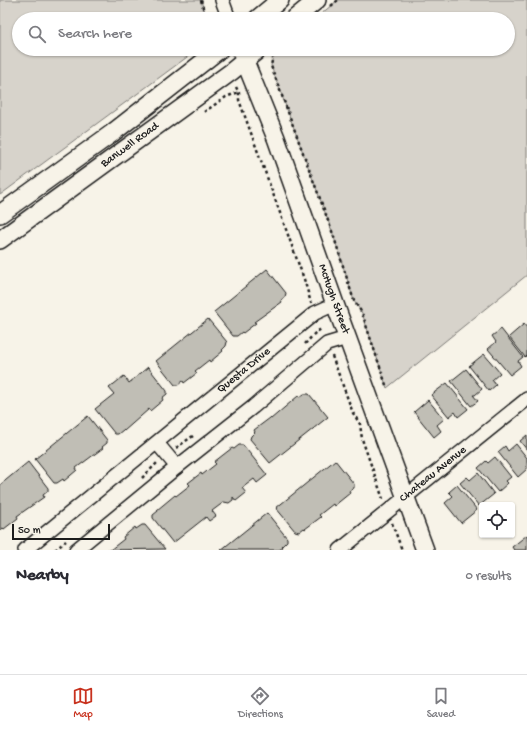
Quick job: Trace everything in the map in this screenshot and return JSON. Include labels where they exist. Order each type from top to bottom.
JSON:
[{"type":"main road","points":[[265,12],[280,0]]},
{"type":"main road","points":[[302,12],[317,0]]},
{"type":"main road","name":"Banwell Road","points":[[0,214],[111,134],[211,56]]},
{"type":"main road","name":"Banwell Road","points":[[0,240],[242,56]]},
{"type":"main road","name":"McHugh Street","points":[[243,56],[276,138],[347,338],[425,550]]},
{"type":"street","points":[[222,0],[226,12]]},
{"type":"street","name":"Questa Drive","points":[[25,550],[315,313],[335,304]]},
{"type":"street","points":[[76,550],[253,407],[328,344],[347,338]]},
{"type":"street","name":"Chateau Avenue","points":[[340,550],[527,399]]},
{"type":"street","points":[[157,443],[177,467]]},
{"type":"path","points":[[201,0],[204,12]]},
{"type":"path","points":[[267,56],[333,234],[354,301],[362,313],[387,388]]},
{"type":"path","points":[[239,93],[239,100],[312,305]]},
{"type":"path","points":[[314,334],[321,329]]},
{"type":"path","points":[[334,359],[353,413],[360,424],[362,440],[382,497]]},
{"type":"path","points":[[394,528],[402,550]]},
{"type":"shaded area","points":[[0,0],[201,0],[204,12],[12,12],[12,56],[189,56],[0,195]]},
{"type":"shaded area","points":[[338,0],[527,0],[527,275],[387,388],[362,313],[354,301],[333,234],[271,66],[273,56],[515,56],[515,12],[323,12]]},
{"type":"building","points":[[267,269],[286,293],[285,297],[281,300],[282,302],[254,322],[256,323],[243,333],[242,332],[237,336],[233,336],[214,312]]},
{"type":"building","points":[[208,319],[227,342],[226,346],[222,350],[223,351],[210,362],[209,360],[195,371],[197,373],[184,383],[183,381],[178,385],[175,385],[156,361]]},
{"type":"building","points":[[524,324],[527,328],[527,355],[525,357],[509,337]]},
{"type":"building","points":[[501,329],[523,357],[518,361],[521,366],[510,375],[488,349],[496,342],[492,336]]},
{"type":"building","points":[[484,354],[500,373],[492,380],[496,385],[489,391],[469,366]]},
{"type":"building","points":[[148,367],[167,391],[167,394],[162,398],[163,400],[150,411],[149,409],[124,431],[123,430],[118,434],[115,434],[95,409],[114,394],[109,388],[124,376],[129,383]]},
{"type":"building","points":[[466,369],[482,389],[473,395],[478,401],[471,406],[451,381]]},
{"type":"building","points":[[447,383],[468,409],[458,417],[455,412],[449,417],[431,395]]},
{"type":"building","points":[[304,394],[309,394],[328,417],[270,463],[250,439],[251,436],[255,432],[254,430],[270,418],[271,419],[298,396],[300,397]]},
{"type":"building","points":[[428,400],[444,419],[437,425],[441,431],[434,437],[414,412]]},
{"type":"building","points":[[88,416],[107,440],[107,443],[102,447],[103,448],[76,468],[77,470],[64,481],[63,479],[57,483],[54,483],[35,459]]},
{"type":"building","points":[[527,435],[527,450],[520,441]]},
{"type":"building","points":[[516,444],[527,458],[527,469],[518,477],[498,452],[505,446],[508,451]]},
{"type":"building","points":[[239,445],[243,445],[267,475],[257,483],[254,479],[242,488],[246,493],[236,501],[233,497],[233,500],[229,503],[224,502],[212,511],[216,516],[209,521],[206,517],[173,543],[153,518],[153,515],[175,495],[176,496],[190,485],[188,483],[201,473],[202,475],[216,464],[214,462],[232,448],[234,449]]},
{"type":"building","points":[[495,457],[511,477],[506,481],[508,483],[498,492],[478,468],[486,461],[488,463]]},
{"type":"building","points":[[335,460],[354,484],[354,488],[334,506],[333,504],[319,515],[321,517],[305,529],[304,528],[299,532],[295,531],[276,508]]},
{"type":"building","points":[[28,462],[48,488],[48,491],[43,495],[44,497],[17,516],[18,518],[4,529],[3,528],[0,530],[0,485]]},
{"type":"building","points":[[478,473],[494,494],[484,502],[479,502],[479,506],[460,483],[467,477],[470,480]]},
{"type":"building","points":[[457,485],[477,510],[461,523],[445,503],[453,496],[449,492]]},
{"type":"building","points":[[267,513],[287,538],[287,541],[282,546],[283,547],[279,550],[221,550]]},
{"type":"building","points":[[142,525],[145,525],[165,549],[110,550],[124,539],[123,537],[135,527],[136,529]]},
{"type":"building","points":[[527,535],[527,550],[514,550],[512,547]]}]
